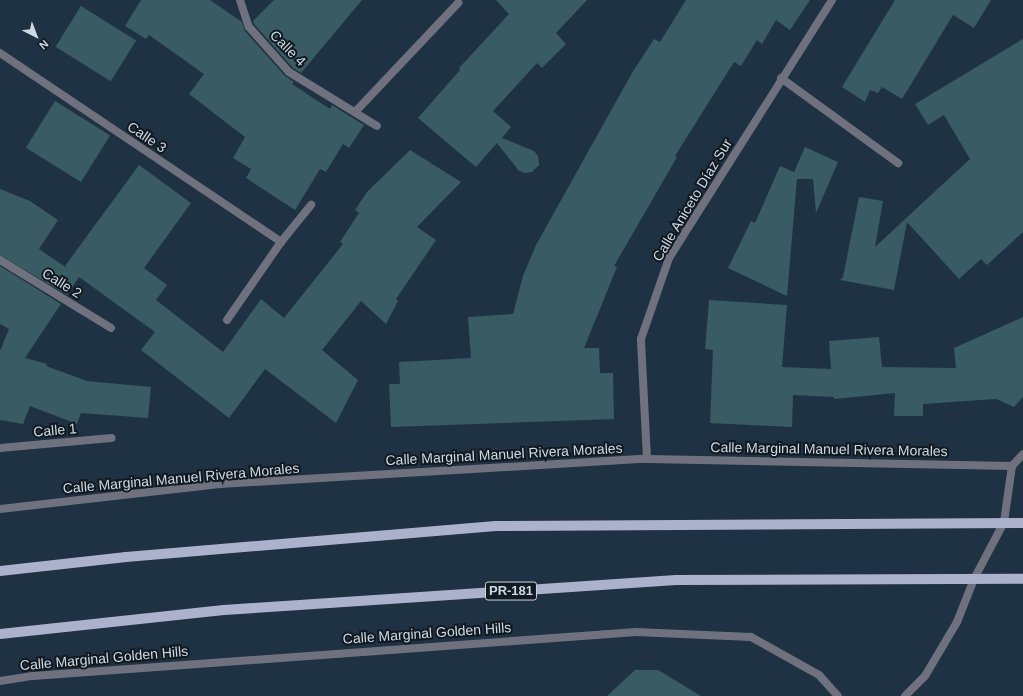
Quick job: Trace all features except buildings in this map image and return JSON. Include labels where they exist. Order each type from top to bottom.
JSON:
[{"type":"main road","points":[[0,571],[126,557],[496,526],[1023,523]]},
{"type":"main road","name":"PR-181","points":[[0,634],[224,610],[676,580],[1023,579]]},
{"type":"street","name":"Calle 4","points":[[240,0],[249,27],[290,72],[356,111],[377,126]]},
{"type":"street","name":"Calle Aniceto Díaz Sur","points":[[646,459],[641,339],[669,258],[781,78],[832,0]]},
{"type":"street","points":[[356,111],[458,3]]},
{"type":"street","name":"Calle 3","points":[[0,53],[281,242]]},
{"type":"street","points":[[781,78],[898,163]]},
{"type":"street","points":[[227,320],[281,242],[311,205]]},
{"type":"street","name":"Calle 2","points":[[0,260],[111,328]]},
{"type":"street","name":"Calle 1","points":[[0,448],[112,438]]},
{"type":"street","points":[[905,696],[925,676],[957,622],[974,578],[1004,522],[1012,466],[1023,454]]},
{"type":"street","name":"Calle Marginal Manuel Rivera Morales","points":[[0,510],[220,484],[646,459],[1012,466]]},
{"type":"street","name":"Calle Marginal Golden Hills","points":[[0,681],[32,676],[636,632],[751,637],[819,675],[838,696]]}]
